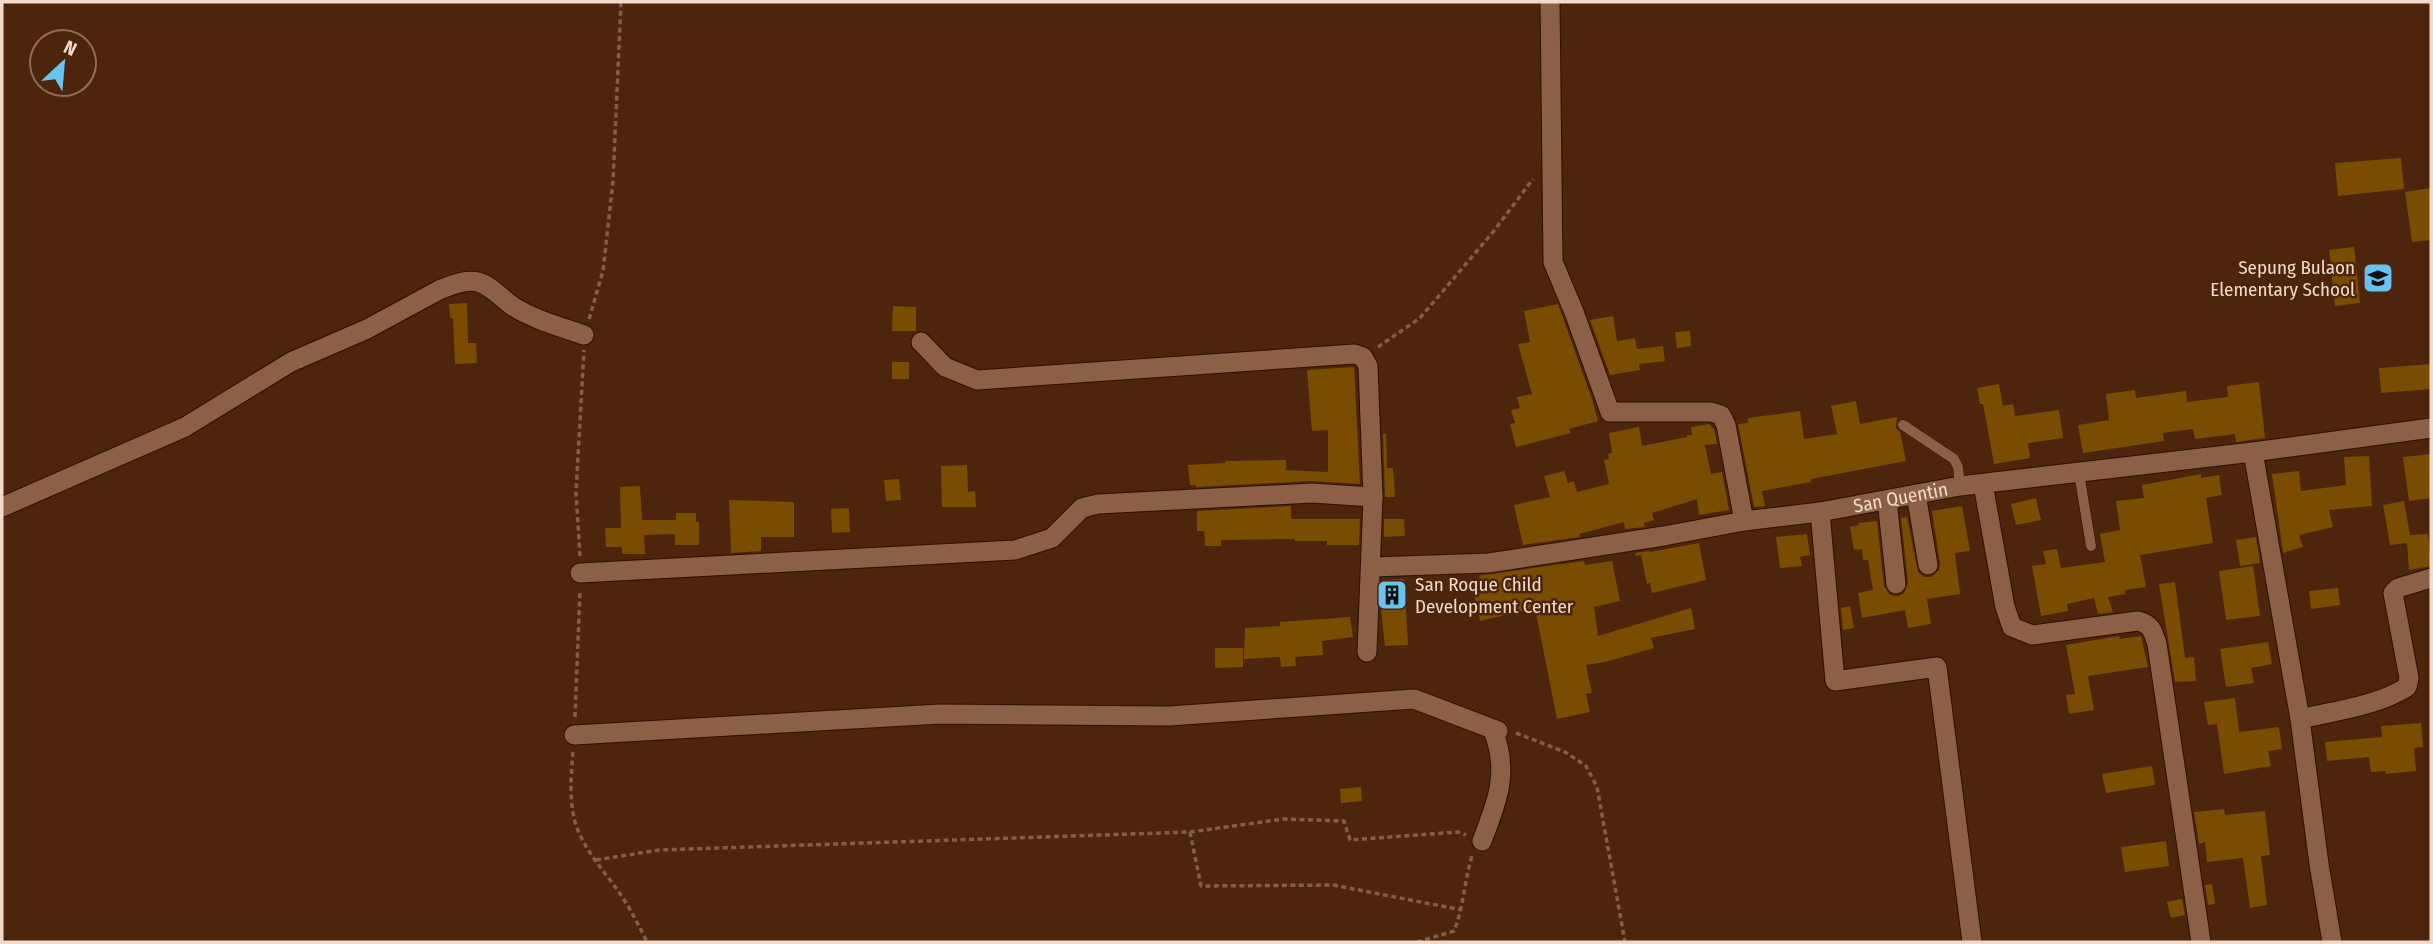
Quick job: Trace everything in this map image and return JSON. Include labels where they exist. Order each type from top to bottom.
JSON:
[{"type":"street","points":[[1550,2],[1553,262],[1610,412],[1711,412],[1721,415],[1726,425],[1744,521]]},
{"type":"street","points":[[2,507],[185,427],[292,362],[454,285],[468,281],[480,283],[513,306],[552,325],[584,335]]},
{"type":"street","points":[[921,342],[945,367],[977,380],[1354,354],[1363,357],[1368,366],[1373,496],[1367,652]]},
{"type":"street","name":"San Quentin","points":[[1372,567],[1489,563],[1651,539],[1744,521],[1820,512],[1960,486],[2431,428]]},
{"type":"street","points":[[2253,452],[2300,719],[2332,942]]},
{"type":"street","points":[[1983,484],[2005,607],[2012,627],[2032,635],[2138,621],[2147,623],[2152,630],[2157,644],[2201,942]]},
{"type":"street","points":[[580,573],[1015,550],[1052,538],[1082,508],[1098,504],[1311,493],[1373,496]]},
{"type":"street","points":[[1916,494],[1928,565]]},
{"type":"street","points":[[1887,500],[1896,584]]},
{"type":"street","points":[[1820,512],[1835,681],[1937,667],[1972,942]]},
{"type":"street","points":[[2300,719],[2357,705],[2407,687],[2409,678],[2393,593],[2398,588],[2431,578]]},
{"type":"street","points":[[574,735],[940,714],[1169,716],[1414,699],[1498,731]]},
{"type":"street","points":[[1482,841],[1496,805],[1502,775],[1499,747],[1493,733],[1498,731]]},
{"type":"lane","points":[[1903,425],[1954,459],[1958,467],[1960,486]]},
{"type":"lane","points":[[2079,473],[2091,546]]},
{"type":"path","points":[[621,2],[613,181],[603,271],[584,335],[576,492],[580,573],[571,784],[576,825],[596,860],[622,896],[647,942]]},
{"type":"path","points":[[1363,357],[1420,318],[1493,232],[1551,155]]},
{"type":"path","points":[[1498,731],[1504,729],[1565,752],[1586,766],[1597,787],[1625,942]]},
{"type":"path","points":[[596,860],[659,850],[1190,832],[1284,819],[1344,821],[1350,839],[1458,832],[1482,841],[1471,857],[1462,910],[1454,932],[1417,942]]},
{"type":"path","points":[[1190,832],[1201,886],[1333,885],[1462,910]]},
{"type":"building","points":[[2401,158],[2404,189],[2338,196],[2335,163]]},
{"type":"building","points":[[2431,188],[2431,240],[2412,242],[2405,192]]},
{"type":"building","points":[[2354,247],[2360,303],[2335,306],[2329,250]]},
{"type":"building","points":[[467,303],[468,343],[476,343],[477,363],[455,364],[453,318],[450,318],[449,304]]},
{"type":"building","points":[[1558,304],[1598,421],[1569,429],[1571,433],[1516,447],[1510,424],[1515,423],[1511,410],[1520,408],[1517,397],[1532,394],[1518,344],[1530,342],[1524,311]]},
{"type":"building","points":[[893,306],[916,307],[916,331],[892,331]]},
{"type":"building","points":[[1613,316],[1617,341],[1635,338],[1637,349],[1663,346],[1665,361],[1639,364],[1640,370],[1610,375],[1590,320]]},
{"type":"building","points":[[1690,331],[1691,346],[1677,348],[1675,332]]},
{"type":"building","points":[[892,362],[909,362],[909,379],[892,379]]},
{"type":"building","points":[[2431,364],[2431,389],[2381,393],[2379,368]]},
{"type":"building","points":[[1354,367],[1360,484],[1311,481],[1196,487],[1190,485],[1188,465],[1225,461],[1286,460],[1286,470],[1328,472],[1328,430],[1312,431],[1307,370]]},
{"type":"building","points":[[2259,382],[2265,438],[2236,442],[2235,434],[2195,439],[2193,429],[2163,433],[2164,441],[2083,453],[2078,425],[2109,420],[2106,394],[2135,390],[2136,398],[2186,391],[2187,402],[2228,397],[2227,386]]},
{"type":"building","points":[[1999,384],[2003,406],[2013,404],[2015,416],[2059,410],[2063,438],[2028,443],[2030,458],[1994,464],[1983,404],[1980,404],[1977,388]]},
{"type":"building","points":[[1856,401],[1860,424],[1897,417],[1896,428],[1900,432],[1906,461],[1762,491],[1765,506],[1754,507],[1738,424],[1748,423],[1748,418],[1800,411],[1804,439],[1837,434],[1831,406]]},
{"type":"building","points":[[1709,424],[1714,429],[1717,444],[1705,445],[1711,474],[1722,472],[1729,510],[1699,515],[1697,499],[1652,513],[1654,520],[1644,523],[1645,527],[1625,529],[1624,522],[1579,534],[1580,537],[1523,545],[1514,505],[1550,497],[1544,476],[1564,471],[1568,483],[1574,481],[1577,492],[1609,484],[1604,460],[1609,459],[1608,454],[1612,453],[1609,433],[1639,427],[1642,446],[1687,437],[1692,435],[1691,427]]},
{"type":"building","points":[[1383,434],[1386,434],[1387,468],[1393,468],[1395,497],[1385,497]]},
{"type":"building","points":[[2431,454],[2431,498],[2409,501],[2403,457]]},
{"type":"building","points":[[2369,456],[2372,506],[2329,510],[2333,527],[2299,535],[2303,547],[2283,553],[2272,474],[2299,471],[2301,491],[2346,485],[2344,457]]},
{"type":"building","points":[[967,465],[968,492],[975,491],[976,507],[942,507],[941,466]]},
{"type":"building","points":[[2201,474],[2201,478],[2219,475],[2222,495],[2206,498],[2213,543],[2140,555],[2146,587],[2125,590],[2125,594],[2108,597],[2113,612],[2098,614],[2094,598],[2067,604],[2068,611],[2041,616],[2032,566],[2046,564],[2043,551],[2057,549],[2061,568],[2105,562],[2100,534],[2120,530],[2116,501],[2144,498],[2142,485]]},
{"type":"building","points":[[899,479],[901,500],[886,501],[884,480]]},
{"type":"building","points":[[640,486],[642,520],[676,520],[676,513],[696,513],[696,522],[699,522],[699,545],[675,545],[675,534],[644,535],[645,554],[622,554],[622,547],[606,547],[605,528],[621,528],[620,487]]},
{"type":"building","points":[[2036,498],[2041,520],[2016,525],[2011,504]]},
{"type":"building","points":[[729,500],[794,502],[794,537],[761,537],[761,551],[731,553]]},
{"type":"building","points":[[2404,501],[2410,535],[2428,534],[2431,566],[2409,570],[2407,543],[2390,545],[2383,505]]},
{"type":"building","points":[[1291,506],[1291,519],[1360,519],[1359,545],[1327,545],[1327,541],[1295,539],[1221,540],[1221,546],[1205,546],[1204,531],[1197,531],[1197,511]]},
{"type":"building","points":[[1962,506],[1970,551],[1955,553],[1960,594],[1927,599],[1931,624],[1908,628],[1905,610],[1862,618],[1858,593],[1873,590],[1868,560],[1863,560],[1862,549],[1854,550],[1850,527],[1859,525],[1858,523],[1877,521],[1884,586],[1890,595],[1898,596],[1904,593],[1908,583],[1901,518],[1907,517],[1918,572],[1924,577],[1931,577],[1939,570],[1940,564],[1932,511]]},
{"type":"building","points":[[849,508],[850,532],[832,533],[831,509]]},
{"type":"building","points":[[1384,519],[1404,519],[1405,536],[1384,537]]},
{"type":"building","points":[[1807,534],[1810,555],[1800,557],[1802,566],[1780,568],[1776,537]]},
{"type":"building","points":[[2256,537],[2260,563],[2240,566],[2236,540]]},
{"type":"building","points":[[1699,543],[1706,580],[1652,593],[1650,583],[1647,584],[1641,555],[1636,556],[1635,553]]},
{"type":"building","points":[[1584,561],[1585,565],[1612,561],[1620,601],[1594,607],[1598,636],[1691,608],[1695,629],[1651,638],[1654,648],[1586,665],[1592,693],[1586,694],[1590,712],[1557,719],[1535,608],[1480,621],[1472,585],[1481,583],[1479,576],[1483,575]]},
{"type":"building","points":[[2253,566],[2260,616],[2226,620],[2219,571]]},
{"type":"building","points":[[1404,579],[1408,645],[1385,646],[1381,609],[1382,580]]},
{"type":"building","points":[[2175,582],[2185,658],[2194,657],[2196,681],[2175,682],[2159,584]]},
{"type":"building","points":[[2338,588],[2340,605],[2311,609],[2309,591]]},
{"type":"building","points":[[1850,606],[1854,628],[1843,630],[1841,608]]},
{"type":"building","points":[[1350,617],[1353,637],[1322,641],[1323,655],[1295,657],[1296,666],[1281,667],[1280,657],[1244,659],[1245,628],[1280,626],[1280,622]]},
{"type":"building","points":[[2119,636],[2120,639],[2141,636],[2148,667],[2088,676],[2094,710],[2069,714],[2066,695],[2075,694],[2066,645]]},
{"type":"building","points":[[2268,642],[2272,664],[2251,668],[2254,683],[2226,687],[2220,649]]},
{"type":"building","points":[[1215,648],[1243,648],[1243,667],[1215,668]]},
{"type":"building","points":[[2235,698],[2239,732],[2279,727],[2282,749],[2268,751],[2271,766],[2224,774],[2217,724],[2208,725],[2204,702]]},
{"type":"building","points":[[2421,723],[2423,747],[2414,748],[2416,771],[2386,774],[2385,771],[2371,772],[2369,757],[2327,761],[2325,742],[2382,737],[2381,726]]},
{"type":"building","points":[[2152,766],[2155,785],[2106,793],[2102,774]]},
{"type":"building","points":[[1361,787],[1362,801],[1341,803],[1340,789]]},
{"type":"building","points":[[2224,809],[2225,815],[2265,811],[2270,855],[2261,856],[2267,905],[2250,908],[2243,858],[2207,862],[2205,842],[2199,844],[2194,812]]},
{"type":"building","points":[[2166,841],[2169,866],[2125,872],[2121,847]]},
{"type":"building","points":[[2212,884],[2215,904],[2208,905],[2205,885]]},
{"type":"building","points":[[2182,899],[2185,915],[2171,918],[2167,902]]},
{"type":"place","name":"Sepung Bulaon Elementary School","points":[[2378,278]]},
{"type":"place","name":"San Roque Child Development Center","points":[[1392,595]]}]
